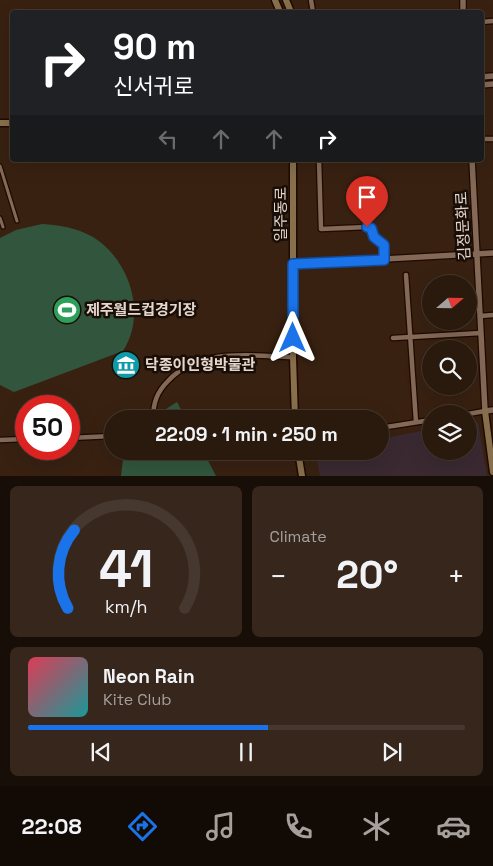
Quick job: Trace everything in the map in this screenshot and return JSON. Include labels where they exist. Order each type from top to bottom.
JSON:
[{"type":"main road","name":"일주동로","points":[[293,162],[293,357],[296,410]]},
{"type":"main road","points":[[485,411],[493,472]]},
{"type":"main road","points":[[299,460],[302,476]]},
{"type":"street","points":[[320,162],[321,229],[369,227],[374,237],[384,245],[384,260]]},
{"type":"street","name":"김정문화로","points":[[472,162],[485,411]]},
{"type":"street","points":[[0,166],[17,220]]},
{"type":"street","points":[[0,218],[3,226]]},
{"type":"street","points":[[293,264],[493,253]]},
{"type":"street","points":[[406,275],[416,422]]},
{"type":"street","points":[[480,316],[493,315]]},
{"type":"street","points":[[393,338],[481,333]]},
{"type":"street","points":[[154,410],[154,402],[160,389],[173,375],[192,363],[215,357],[293,357]]},
{"type":"street","points":[[477,412],[493,410]]},
{"type":"street","points":[[389,426],[422,421]]},
{"type":"street","points":[[80,437],[104,436]]},
{"type":"street","points":[[0,440],[15,439]]},
{"type":"shaded area","points":[[477,422],[487,476],[320,476],[317,460],[389,460],[389,437],[422,431],[422,460],[477,460]]},
{"type":"green space","name":"제주월드컵경기장","points":[[42,224],[62,226],[81,231],[106,247],[117,259],[125,273],[134,305],[134,321],[123,351],[14,392],[0,385],[0,238],[16,230]]},
{"type":"green space","points":[[177,402],[181,410],[164,410]]},
{"type":"green space","points":[[123,460],[208,460],[216,476],[121,476]]},
{"type":"place","name":"제주월드컵경기장","points":[[67,310]]},
{"type":"place","name":"닥종이인형박물관","points":[[126,365]]},
{"type":"route","points":[[293,338],[293,264],[384,260],[384,245],[374,237],[371,228],[367,227]]}]
